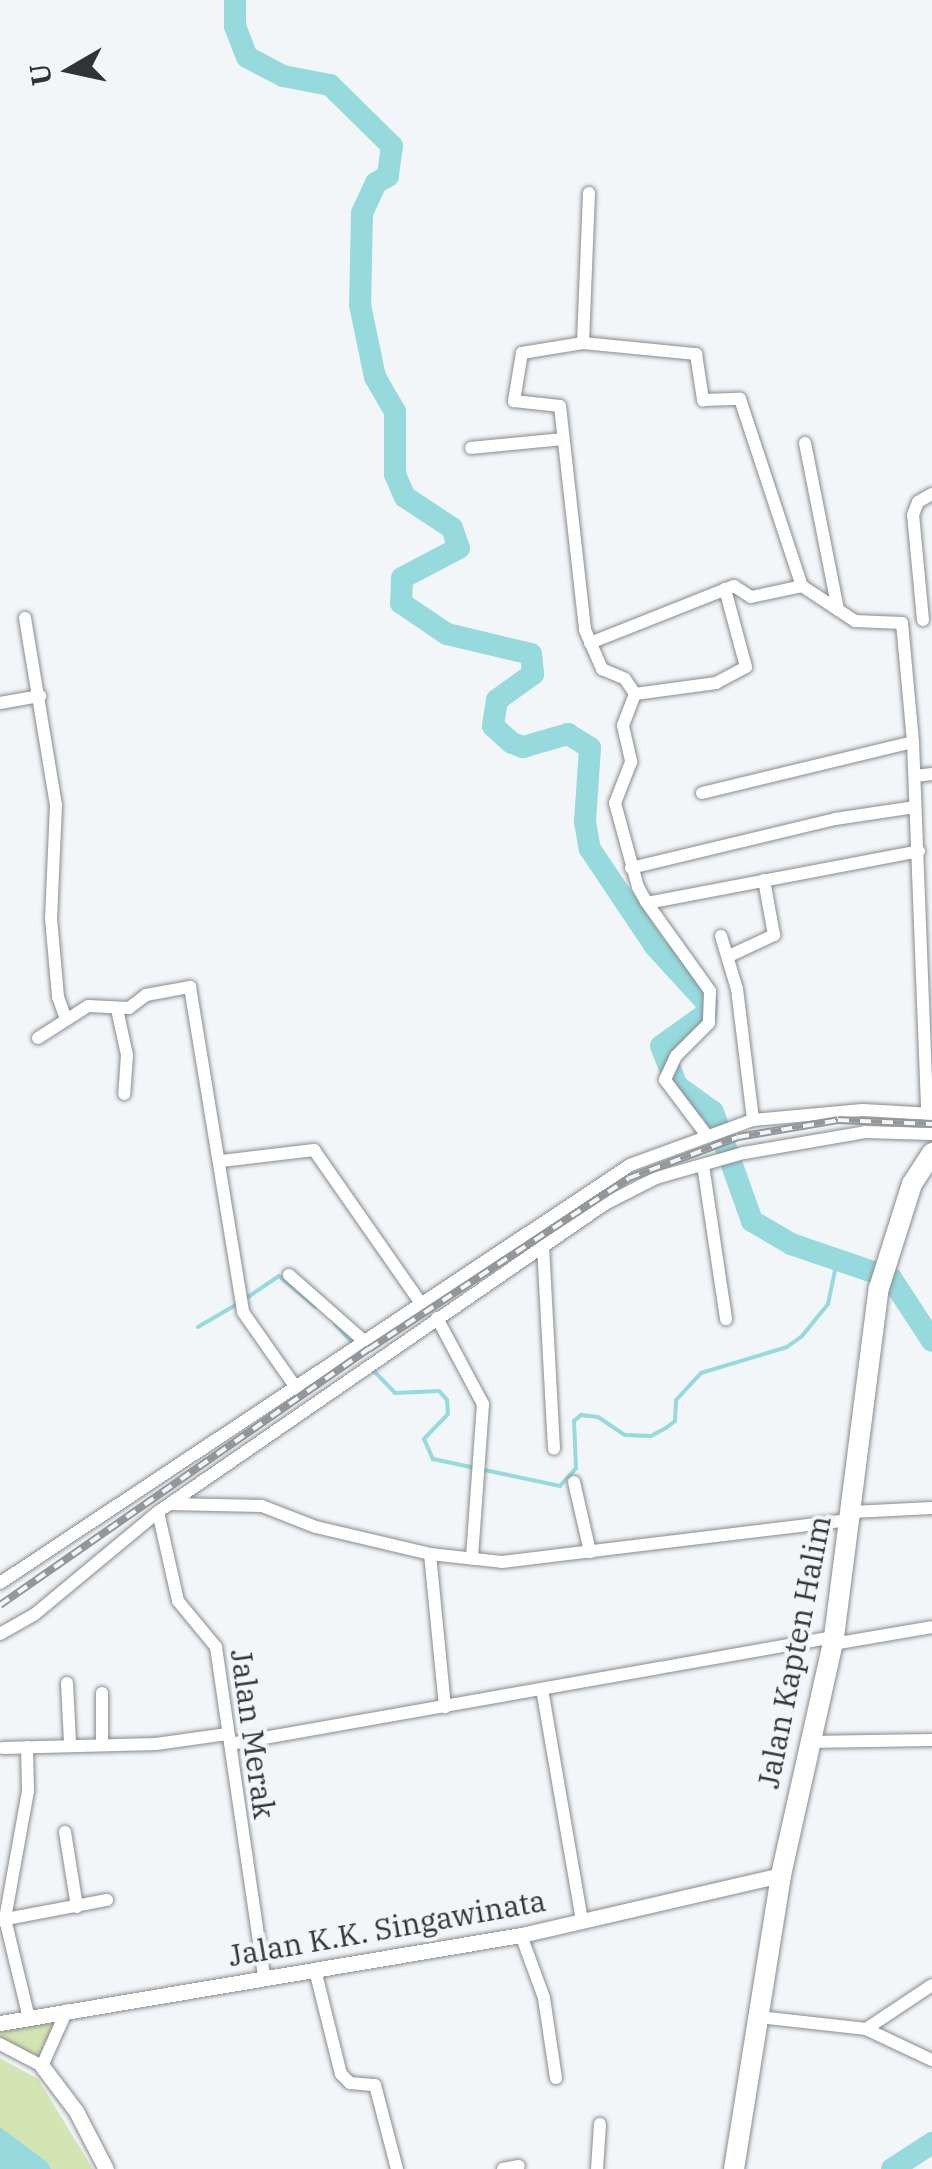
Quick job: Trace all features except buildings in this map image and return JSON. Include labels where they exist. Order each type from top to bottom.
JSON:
[{"type":"main road","name":"Jalan Kapten Halim","points":[[734,2169],[781,1874],[833,1641],[879,1288],[912,1184],[932,1153]]},
{"type":"street","points":[[583,343],[588,193]]},
{"type":"street","points":[[636,694],[625,680],[602,668],[590,643],[574,566],[558,403],[514,401],[520,355],[583,343],[696,354],[703,400],[738,398],[802,586],[854,621],[902,624],[928,620],[914,515],[918,502],[932,494]]},
{"type":"street","points":[[472,448],[564,439]]},
{"type":"street","points":[[805,444],[838,610]]},
{"type":"street","points":[[590,643],[725,589],[740,585],[751,598],[802,586]]},
{"type":"street","points":[[636,694],[716,683],[746,668],[725,589]]},
{"type":"street","points":[[25,618],[56,805],[50,874],[55,975],[66,1019]]},
{"type":"street","points":[[0,1583],[423,1306],[602,1180],[710,1131],[753,1120],[827,1112],[930,1114],[913,742],[902,624]]},
{"type":"street","points":[[636,694],[624,726],[631,762],[615,803],[631,868],[648,903],[710,991],[714,1009],[709,1024],[676,1056],[666,1088],[710,1131]]},
{"type":"street","points":[[0,704],[40,696]]},
{"type":"street","points":[[702,793],[913,742]]},
{"type":"street","points":[[914,776],[932,774]]},
{"type":"street","points":[[631,868],[834,818],[915,807]]},
{"type":"street","points":[[648,903],[919,851]]},
{"type":"street","points":[[729,956],[774,935],[764,880]]},
{"type":"street","points":[[722,936],[729,956],[753,1120]]},
{"type":"street","points":[[38,1038],[94,1005],[117,1010],[146,995],[190,987],[245,1305],[242,1312],[297,1389]]},
{"type":"street","points":[[117,1010],[127,1055],[124,1094]]},
{"type":"street","points":[[0,1634],[35,1614],[164,1508],[363,1374],[437,1318],[544,1246],[656,1178],[744,1154],[852,1134],[932,1134]]},
{"type":"street","points":[[221,1161],[314,1150],[423,1306]]},
{"type":"street","points":[[703,1165],[726,1318]]},
{"type":"street","points":[[544,1246],[554,1449]]},
{"type":"street","points":[[289,1275],[358,1348]]},
{"type":"street","points":[[437,1318],[483,1404],[472,1559]]},
{"type":"street","points":[[574,1482],[590,1552]]},
{"type":"street","points":[[164,1508],[276,1509],[316,1527],[430,1554],[502,1562],[932,1508]]},
{"type":"street","name":"Jalan Merak","points":[[164,1508],[178,1600],[214,1640],[264,1978]]},
{"type":"street","points":[[430,1554],[445,1707]]},
{"type":"street","points":[[3,1748],[228,1739],[932,1627]]},
{"type":"street","points":[[67,1683],[70,1743]]},
{"type":"street","points":[[542,1689],[582,1921]]},
{"type":"street","points":[[102,1692],[102,1742]]},
{"type":"street","points":[[808,1742],[932,1740]]},
{"type":"street","points":[[27,1748],[28,1791],[3,1919],[28,2018]]},
{"type":"street","points":[[65,1832],[77,1907]]},
{"type":"street","name":"Jalan K.K. Singawinata","points":[[0,2023],[521,1935],[781,1874]]},
{"type":"street","points":[[3,1919],[107,1900]]},
{"type":"street","points":[[521,1935],[544,1998],[556,2078]]},
{"type":"street","points":[[315,1970],[342,2074],[350,2082],[375,2085],[397,2169]]},
{"type":"street","points":[[866,2029],[932,1985]]},
{"type":"street","points":[[42,2066],[67,2010]]},
{"type":"street","points":[[758,2017],[866,2029],[932,2060]]},
{"type":"street","points":[[0,2044],[42,2066],[76,2111],[106,2169]]},
{"type":"street","points":[[597,2169],[600,2124]]},
{"type":"street","points":[[503,2169],[518,2166]]},
{"type":"green space","points":[[59,2013],[40,2059],[0,2038],[0,2024]]},
{"type":"green space","points":[[0,2058],[38,2079],[93,2169],[0,2169]]},
{"type":"water","points":[[0,2127],[47,2162],[51,2169],[0,2169]]},
{"type":"waterway","points":[[235,0],[235,26],[247,57],[283,76],[330,85],[392,146],[388,176],[376,183],[362,213],[360,305],[375,377],[395,411],[395,474],[405,497],[452,528],[459,548],[402,578],[401,603],[447,634],[531,654],[533,674],[497,700],[493,726],[512,743],[523,747],[568,734],[590,748],[585,822],[590,849],[655,946],[707,1003],[706,1014],[661,1046],[677,1086],[713,1112],[752,1221],[791,1244],[891,1278],[932,1341]]},
{"type":"waterway","points":[[373,1370],[395,1393],[439,1391],[447,1400],[448,1414],[424,1439],[433,1459],[560,1486],[576,1468],[574,1421],[581,1415],[598,1417],[625,1435],[651,1436],[666,1428],[675,1421],[676,1400],[701,1373],[787,1347],[802,1336],[828,1304],[837,1261]]},
{"type":"waterway","points":[[245,1299],[279,1276],[316,1307]]},
{"type":"waterway","points":[[198,1327],[237,1304]]},
{"type":"waterway","points":[[335,1324],[352,1342]]},
{"type":"waterway","points":[[892,2169],[932,2143]]},
{"type":"railway","points":[[0,1605],[369,1349],[629,1178],[738,1137],[838,1120],[932,1124]]}]
